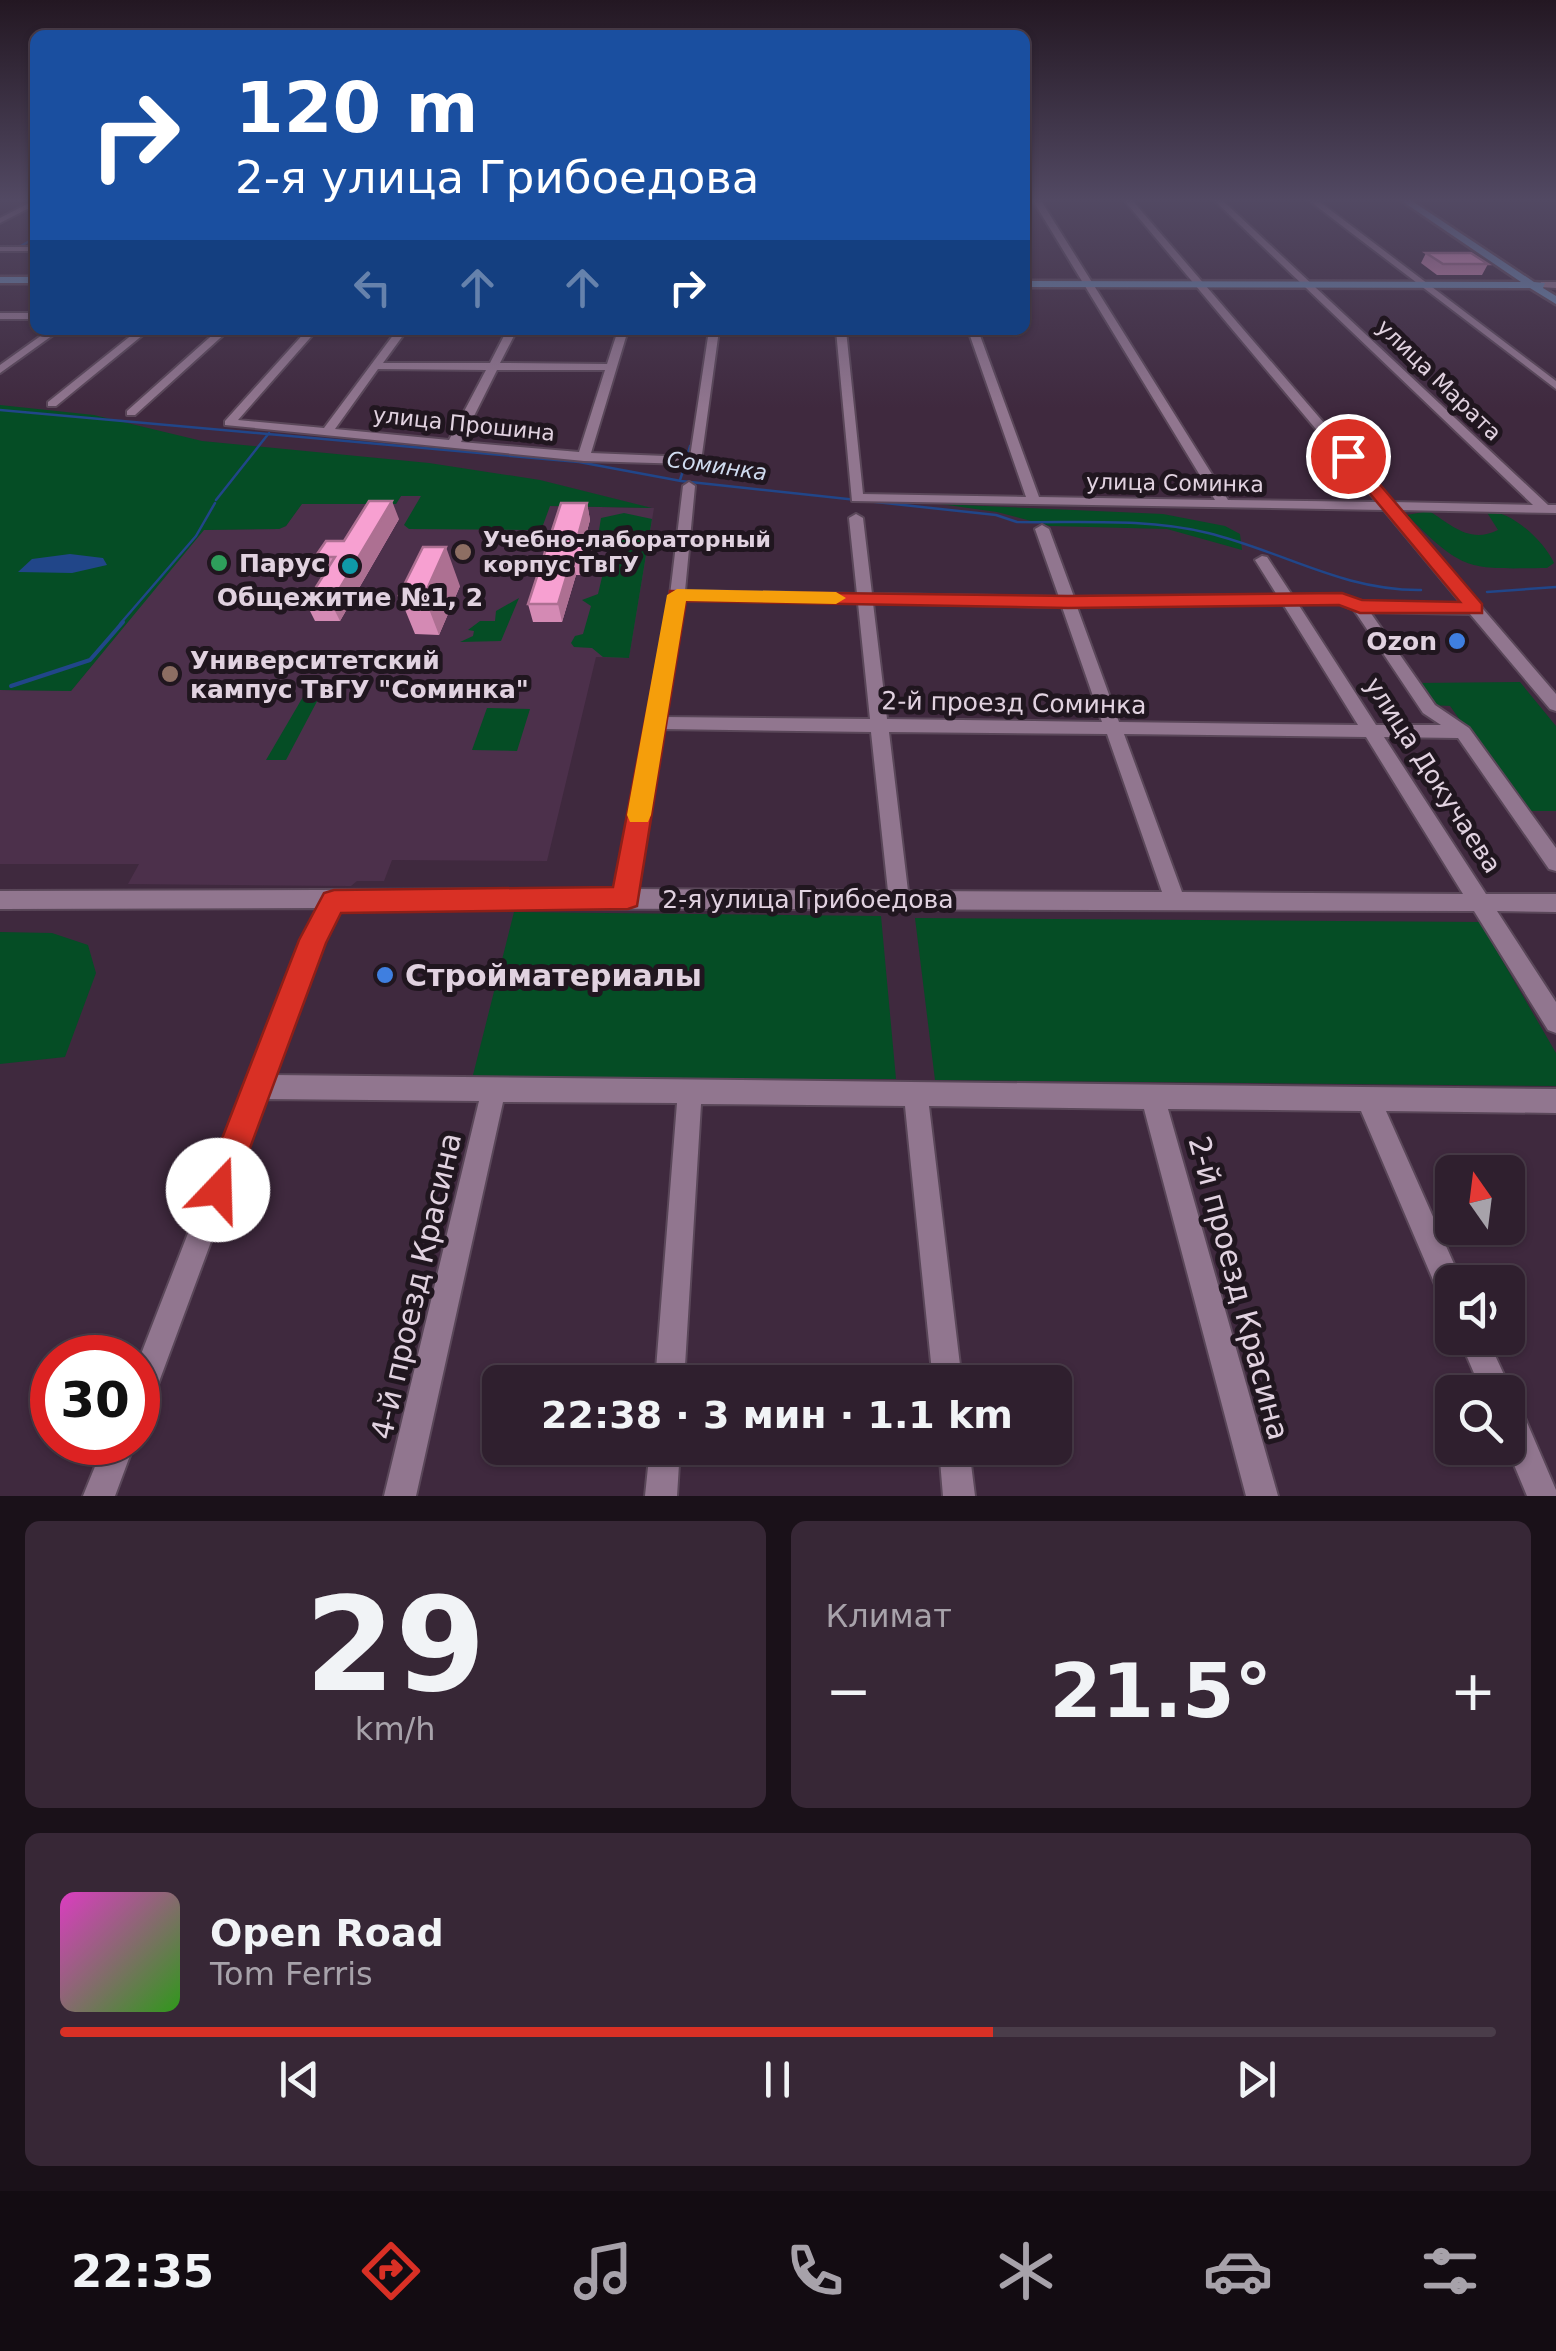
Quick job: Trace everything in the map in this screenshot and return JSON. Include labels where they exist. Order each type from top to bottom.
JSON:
[{"type":"main road","points":[[1511,269],[1556,298]]},
{"type":"main road","points":[[0,280],[30,280]]},
{"type":"main road","points":[[1030,284],[1537,286]]},
{"type":"street","points":[[1079,269],[1224,504]]},
{"type":"street","points":[[1185,269],[1556,705]]},
{"type":"street","name":"улица Марата","points":[[1292,269],[1550,509]]},
{"type":"street","points":[[1402,269],[1556,386]]},
{"type":"street","points":[[1537,286],[1556,285]]},
{"type":"street","points":[[0,316],[30,316]]},
{"type":"street","points":[[0,370],[48,335]]},
{"type":"street","points":[[52,404],[138,335]]},
{"type":"street","points":[[132,414],[219,335]]},
{"type":"street","name":"улица Прошина","points":[[308,335],[229,423],[584,458],[695,461]]},
{"type":"street","points":[[328,430],[398,335]]},
{"type":"street","points":[[454,443],[510,335]]},
{"type":"street","points":[[584,458],[622,335]]},
{"type":"street","points":[[628,898],[626,884],[677,595],[713,335]]},
{"type":"street","name":"улица Соминка","points":[[840,335],[856,498],[1550,509]]},
{"type":"street","points":[[975,335],[1034,501]]},
{"type":"street","points":[[376,366],[612,368]]},
{"type":"street","points":[[856,518],[899,900]]},
{"type":"street","points":[[1042,529],[1175,902]]},
{"type":"street","name":"улица Докучаева","points":[[1262,560],[1484,903],[1556,1022]]},
{"type":"street","points":[[677,595],[1068,602],[1342,599],[1360,606],[1476,608]]},
{"type":"street","points":[[1360,606],[1429,709],[1462,732],[1556,863]]},
{"type":"street","name":"2-й проезд Соминка","points":[[656,724],[1462,732]]},
{"type":"street","name":"2-я улица Грибоедова","points":[[0,900],[334,902],[628,898],[1556,903]]},
{"type":"street","points":[[160,1341],[313,940],[334,902]]},
{"type":"street","points":[[259,1087],[1556,1102]]},
{"type":"street","name":"4-й проезд Красина","points":[[400,1496],[494,1090]]},
{"type":"street","points":[[670,1365],[690,1092]]},
{"type":"street","points":[[916,1094],[945,1365]]},
{"type":"street","name":"2-й проезд Красина","points":[[1153,1097],[1262,1496]]},
{"type":"street","points":[[1368,1100],[1441,1265]]},
{"type":"street","points":[[1525,1454],[1543,1496]]},
{"type":"street","points":[[100,1496],[111,1465]]},
{"type":"street","points":[[661,1496],[663,1465]]},
{"type":"street","points":[[956,1465],[959,1496]]},
{"type":"shaded area","points":[[401,496],[550,506],[654,508],[629,658],[596,657],[547,861],[392,860],[384,881],[357,881],[351,886],[128,884],[139,864],[0,864],[0,690],[71,691],[203,530],[279,529],[286,526],[301,504],[396,504]]},
{"type":"green space","points":[[0,405],[94,415],[202,441],[429,463],[540,480],[652,508],[550,506],[542,528],[537,530],[409,529],[404,525],[421,496],[401,496],[396,504],[302,504],[286,526],[279,529],[204,530],[71,691],[0,690]]},
{"type":"green space","points":[[940,504],[1163,514],[1225,526],[1240,534],[1242,550],[1167,529],[1050,526],[997,512]]},
{"type":"green space","points":[[1429,511],[1461,531],[1478,535],[1498,530],[1486,511],[1506,516],[1535,537],[1554,563],[1547,568],[1520,568],[1468,563],[1442,547],[1407,515]]},
{"type":"green space","points":[[624,513],[652,519],[629,658],[603,657],[592,648],[574,647],[571,643],[575,636],[583,634],[591,606],[582,600],[598,594],[608,552],[598,536],[601,518]]},
{"type":"green space","points":[[519,598],[501,641],[460,642],[473,636],[474,631],[468,630],[480,621],[495,621],[496,611]]},
{"type":"green space","points":[[1520,682],[1556,726],[1556,811],[1525,811],[1450,706],[1431,705],[1415,683]]},
{"type":"green space","points":[[307,690],[323,690],[286,760],[266,760]]},
{"type":"green space","points":[[487,708],[530,709],[517,751],[472,750]]},
{"type":"green space","points":[[514,912],[881,916],[896,1079],[472,1079]]},
{"type":"green space","points":[[915,918],[1480,922],[1556,1053],[1556,1086],[935,1080]]},
{"type":"green space","points":[[0,932],[52,933],[88,945],[96,973],[65,1057],[0,1064]]},
{"type":"water","points":[[70,554],[103,558],[107,565],[72,573],[18,572],[32,559]]},
{"type":"building","points":[[369,501],[392,501],[331,603],[306,603],[335,557],[315,557],[326,541],[344,541]]},
{"type":"building","points":[[561,503],[587,503],[576,543],[591,543],[587,558],[572,558],[558,604],[528,604]]},
{"type":"building","points":[[423,547],[446,547],[424,596],[399,595]]},
{"type":"waterway","name":"Соминка","points":[[0,410],[268,434]]},
{"type":"waterway","points":[[216,500],[268,434]]},
{"type":"waterway","name":"Соминка","points":[[268,434],[579,462],[681,481],[996,515],[1017,522],[1113,522],[1185,528],[1365,584],[1421,590]]},
{"type":"waterway","points":[[686,460],[690,446]]},
{"type":"waterway","points":[[680,480],[686,462]]},
{"type":"waterway","points":[[120,624],[196,536],[215,503]]},
{"type":"waterway","name":"Соминка","points":[[1487,592],[1556,587]]},
{"type":"waterway","points":[[11,686],[90,660],[123,622]]},
{"type":"slow traffic","points":[[639,815],[677,595],[836,598]]},
{"type":"place","name":"Учебно-лабораторный корпус ТвГУ","points":[[463,552]]},
{"type":"place","name":"Парус","points":[[219,563]]},
{"type":"place","name":"Общежитие №1, 2","points":[[350,566]]},
{"type":"place","name":"Ozon","points":[[1457,641]]},
{"type":"place","name":"Университетский кампус ТвГУ \"Соминка\"","points":[[170,674]]},
{"type":"place","name":"Стройматериалы","points":[[385,975]]},
{"type":"route","points":[[218,1190],[313,940],[334,902],[628,898],[626,884],[677,595],[1068,602],[1342,599],[1360,606],[1476,608],[1348,456]]}]
